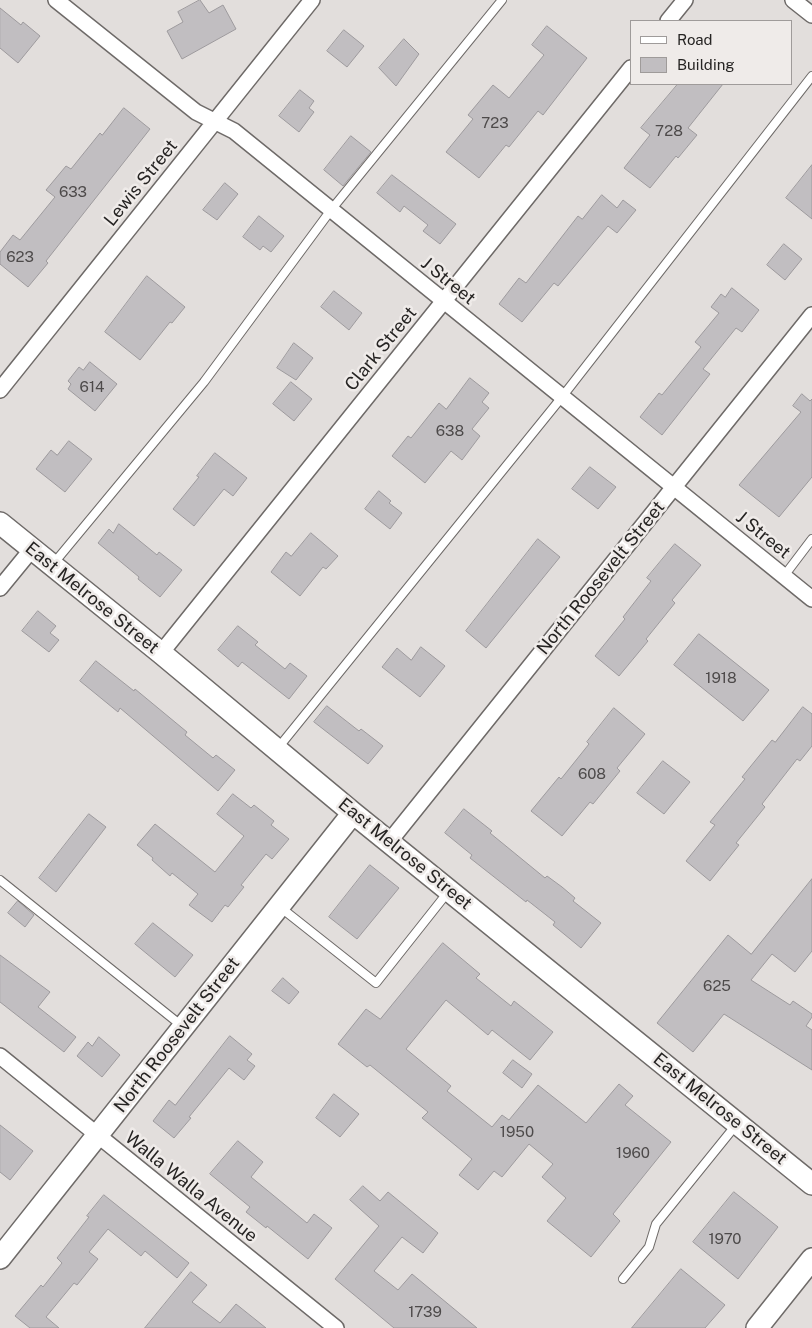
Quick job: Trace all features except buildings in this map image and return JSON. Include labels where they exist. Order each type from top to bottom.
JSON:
[{"type":"main road","name":"East Melrose Street","points":[[0,524],[161,653],[353,813],[812,1184]]},
{"type":"main road","name":"North Roosevelt Street","points":[[0,1258],[353,813]]},
{"type":"main road","points":[[757,1328],[812,1259]]},
{"type":"street","name":"J Street","points":[[56,0],[196,112],[234,131],[812,599]]},
{"type":"street","name":"Lewis Street","points":[[0,390],[312,0]]},
{"type":"street","points":[[669,20],[685,0]]},
{"type":"street","points":[[793,0],[812,15]]},
{"type":"street","name":"Clark Street","points":[[161,653],[630,69]]},
{"type":"street","name":"North Roosevelt Street","points":[[389,842],[812,315]]},
{"type":"street","points":[[0,588],[32,549]]},
{"type":"street","name":"Walla Walla Avenue","points":[[0,1056],[336,1328]]},
{"type":"lane","points":[[52,565],[204,382],[331,210],[502,0]]},
{"type":"lane","points":[[278,749],[562,397],[812,76]]},
{"type":"lane","points":[[784,576],[812,539]]},
{"type":"lane","points":[[0,880],[183,1027]]},
{"type":"lane","points":[[279,906],[376,983],[450,891]]},
{"type":"lane","points":[[623,1279],[649,1247],[656,1224],[738,1124]]}]
